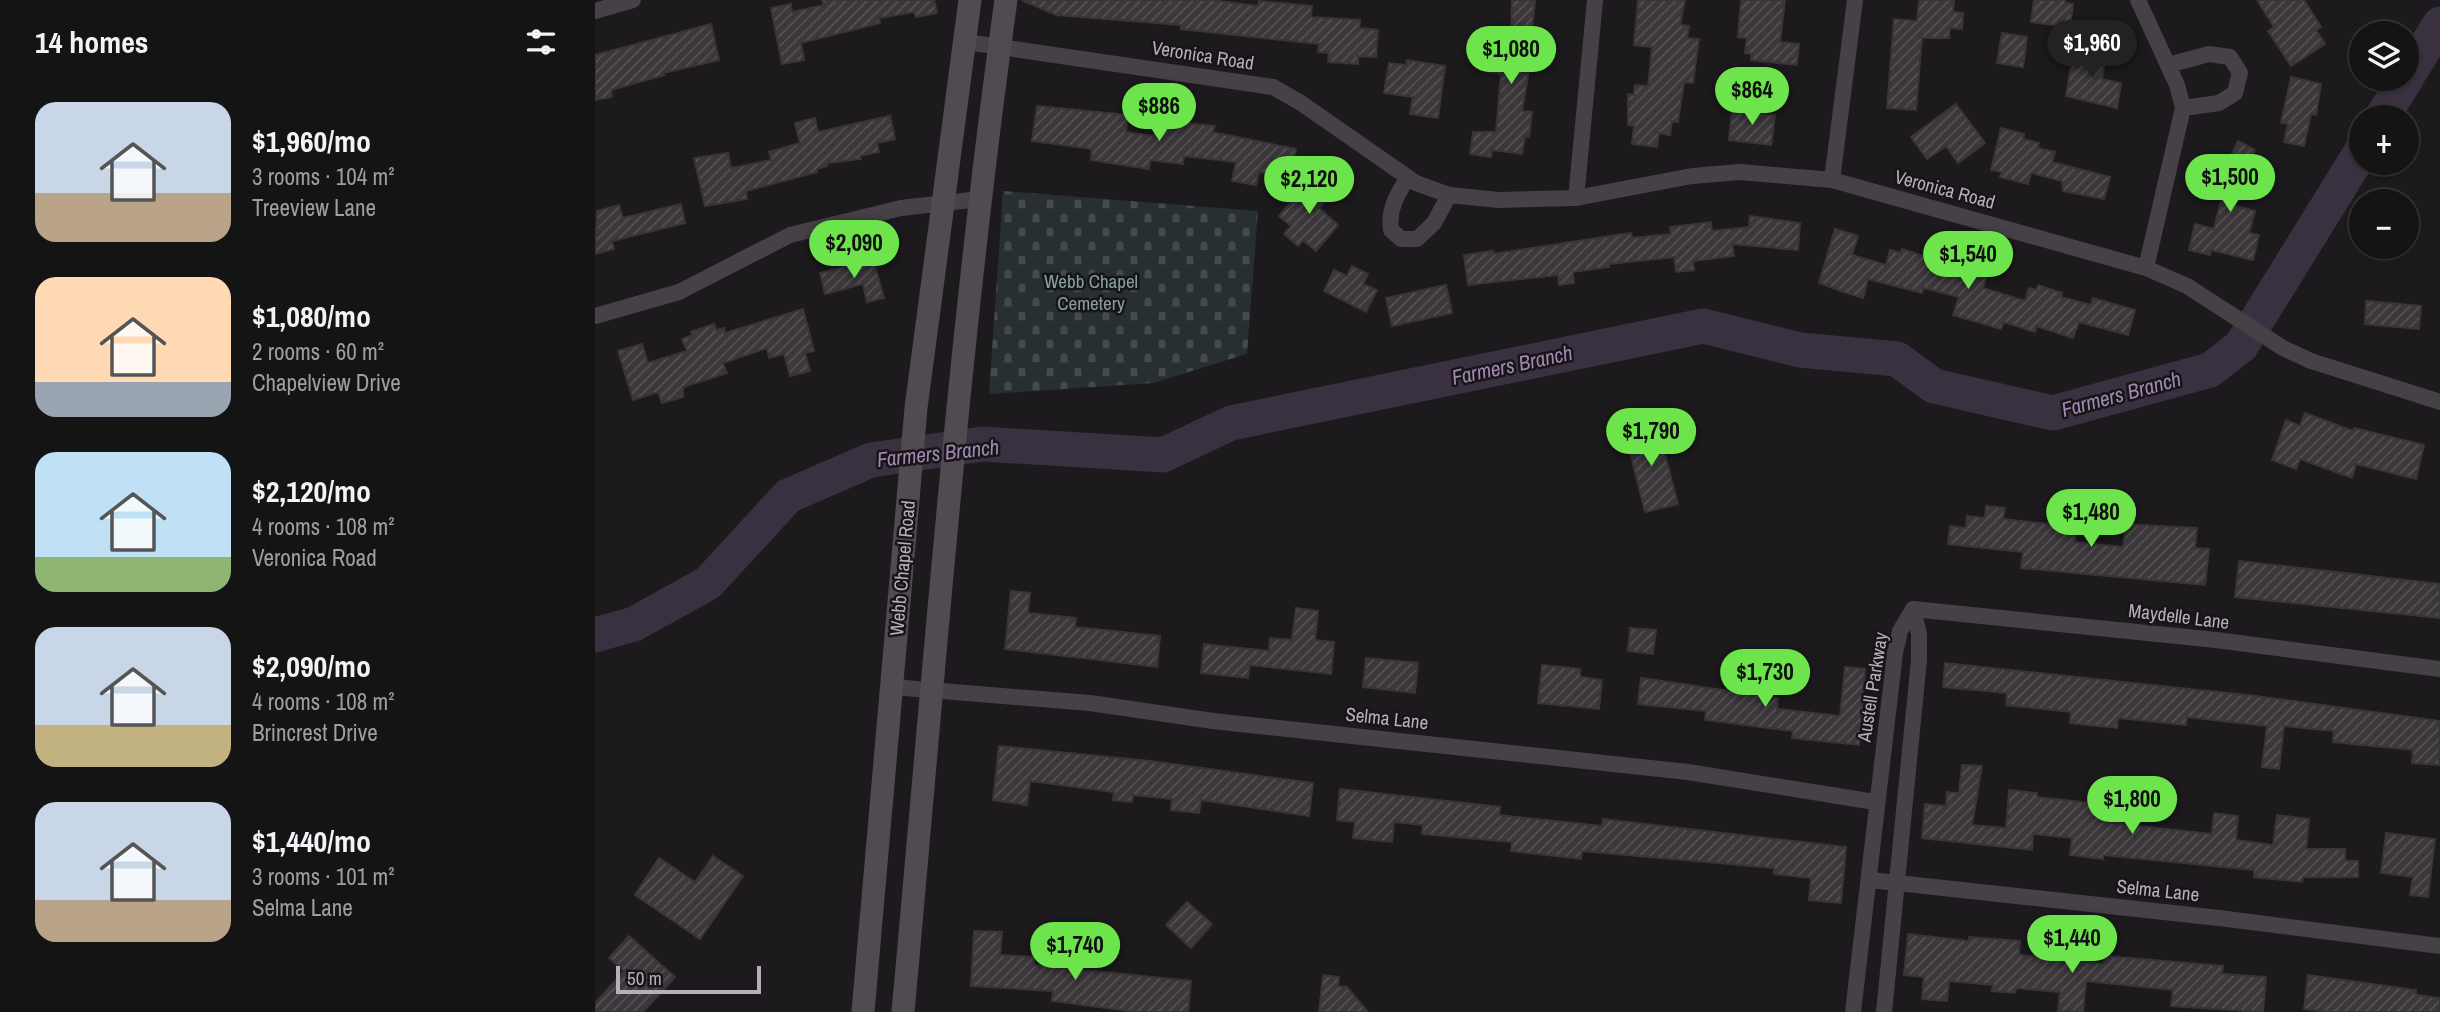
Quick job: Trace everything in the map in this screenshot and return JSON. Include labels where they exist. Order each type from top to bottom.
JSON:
[{"type":"main road","name":"Webb Chapel Road","points":[[863,1012],[916,408],[970,0]]},
{"type":"main road","name":"Webb Chapel Road","points":[[903,1012],[930,688],[958,403],[980,199],[1006,0]]},
{"type":"street","points":[[595,11],[633,0]]},
{"type":"street","points":[[1576,198],[1595,0]]},
{"type":"street","points":[[1832,180],[1855,0]]},
{"type":"street","points":[[2138,0],[2168,65],[2183,108],[2146,268]]},
{"type":"street","name":"Veronica Road","points":[[966,42],[1273,88],[1301,103],[1408,177],[1449,195],[1499,200],[1576,198],[1692,176],[1740,172],[1832,180],[2146,268],[2187,286],[2270,339],[2311,360],[2440,402]]},
{"type":"street","points":[[2168,65],[2209,54],[2230,57],[2240,74],[2235,93],[2219,103],[2183,108]]},
{"type":"street","points":[[1408,177],[1395,196],[1389,217],[1391,230],[1401,239],[1417,239],[1434,223],[1449,195]]},
{"type":"street","points":[[595,316],[679,292],[790,235],[901,208],[980,199]]},
{"type":"street","name":"Maydelle Lane","points":[[1913,608],[2216,640],[2440,669]]},
{"type":"street","name":"Austell Parkway","points":[[1853,1012],[1870,880],[1875,802],[1895,653],[1901,631],[1913,608]]},
{"type":"street","name":"Austell Parkway","points":[[1884,1012],[1919,660],[1919,634],[1913,608]]},
{"type":"street","name":"Selma Lane","points":[[893,687],[1090,703],[1213,721],[1688,772],[1875,802]]},
{"type":"street","name":"Selma Lane","points":[[1870,880],[1898,881],[2440,946]]},
{"type":"green space","name":"Webb Chapel Cemetery","points":[[1003,191],[1258,211],[1247,354],[1153,383],[989,394]]},
{"type":"building","points":[[822,0],[934,0],[937,13],[916,17],[914,12],[879,18],[880,23],[801,43],[804,60],[782,64],[771,8],[791,4],[792,12],[824,5]]},
{"type":"building","points":[[1022,0],[1211,0],[1258,6],[1259,1],[1312,6],[1311,17],[1360,20],[1359,28],[1378,30],[1376,57],[1358,56],[1358,64],[1328,62],[1329,53],[1318,52],[1319,44],[1181,29],[1181,25],[1056,15]]},
{"type":"building","points":[[1512,0],[1535,0],[1531,40],[1534,41],[1522,111],[1532,112],[1529,137],[1525,136],[1522,154],[1492,150],[1491,157],[1470,154],[1473,132],[1496,132],[1501,74],[1487,72],[1490,57],[1494,57],[1498,35],[1511,37]]},
{"type":"building","points":[[1638,0],[1685,0],[1680,25],[1689,26],[1687,38],[1699,39],[1693,83],[1684,82],[1678,122],[1672,121],[1670,135],[1659,133],[1657,147],[1632,144],[1634,126],[1628,125],[1628,94],[1634,95],[1635,85],[1648,86],[1652,47],[1634,45]]},
{"type":"building","points":[[1741,0],[1785,0],[1780,42],[1799,44],[1797,65],[1751,60],[1752,54],[1745,53],[1747,38],[1738,37]]},
{"type":"building","points":[[1919,0],[1954,0],[1953,12],[1963,13],[1962,29],[1950,28],[1949,38],[1922,38],[1916,110],[1887,108],[1894,19],[1917,21]]},
{"type":"building","points":[[2034,0],[2065,0],[2065,3],[2073,4],[2070,27],[2031,22]]},
{"type":"building","points":[[2257,0],[2304,0],[2321,27],[2316,30],[2325,44],[2291,66],[2268,31],[2274,27]]},
{"type":"building","points":[[711,24],[719,60],[663,73],[664,75],[611,90],[612,97],[595,100],[595,55]]},
{"type":"building","points":[[2002,33],[2027,37],[2023,67],[1997,63]]},
{"type":"building","points":[[2074,49],[2106,54],[2102,79],[2121,83],[2117,108],[2066,96]]},
{"type":"building","points":[[1407,60],[1445,66],[1438,118],[1410,114],[1413,97],[1384,93],[1389,63],[1406,65]]},
{"type":"building","points":[[2291,77],[2321,84],[2316,115],[2311,114],[2304,146],[2284,142],[2288,124],[2281,123]]},
{"type":"building","points":[[1956,104],[1985,143],[1958,163],[1946,146],[1927,159],[1911,137]]},
{"type":"building","points":[[1037,106],[1128,115],[1126,132],[1153,136],[1160,120],[1215,126],[1212,132],[1296,149],[1290,178],[1259,172],[1256,185],[1232,181],[1236,162],[1184,156],[1183,164],[1150,160],[1149,169],[1091,160],[1092,149],[1032,141]]},
{"type":"building","points":[[1732,110],[1775,115],[1771,145],[1729,140]]},
{"type":"building","points":[[890,116],[895,139],[877,143],[879,152],[860,156],[861,159],[827,163],[827,166],[817,169],[817,172],[746,191],[747,199],[705,206],[694,158],[728,153],[731,168],[771,160],[769,152],[800,143],[795,123],[815,118],[818,132]]},
{"type":"building","points":[[2001,128],[2024,134],[2023,139],[2039,143],[2038,148],[2055,152],[2052,162],[2110,177],[2104,199],[2063,191],[2062,181],[2031,173],[2028,184],[2000,177],[2002,172],[1991,170]]},
{"type":"building","points":[[2238,141],[2255,150],[2233,205],[2255,211],[2249,233],[2259,235],[2253,260],[2211,250],[2210,255],[2189,250],[2195,224],[2214,229],[2225,183],[2219,181]]},
{"type":"building","points":[[1312,177],[1331,193],[1319,208],[1338,225],[1316,251],[1303,240],[1298,246],[1284,234],[1291,226],[1279,216]]},
{"type":"building","points":[[681,204],[685,223],[612,241],[614,249],[595,254],[597,211],[619,205],[623,218]]},
{"type":"building","points":[[1750,216],[1800,223],[1798,250],[1732,244],[1734,256],[1693,261],[1694,270],[1676,272],[1674,257],[1609,264],[1609,267],[1573,272],[1574,283],[1559,285],[1558,275],[1468,285],[1464,255],[1493,251],[1493,254],[1631,233],[1632,238],[1671,234],[1670,227],[1711,222],[1712,231],[1749,227]]},
{"type":"building","points":[[1835,229],[1858,236],[1852,255],[1886,265],[1890,250],[1901,253],[1902,249],[1958,267],[1960,263],[1988,271],[1983,288],[2025,301],[2029,288],[2037,290],[2038,285],[2062,293],[2061,297],[2091,305],[2093,298],[2135,310],[2128,335],[2079,322],[2073,338],[2036,326],[2035,332],[2004,322],[2001,329],[1953,315],[1959,297],[1923,288],[1922,293],[1868,279],[1863,298],[1819,283]]},
{"type":"building","points":[[873,259],[884,298],[867,302],[863,284],[825,294],[820,273]]},
{"type":"building","points":[[1352,266],[1368,274],[1363,284],[1377,290],[1366,312],[1324,291],[1334,270],[1347,276]]},
{"type":"building","points":[[1446,285],[1452,313],[1392,326],[1386,298]]},
{"type":"building","points":[[2366,301],[2421,306],[2419,329],[2365,324]]},
{"type":"building","points":[[803,309],[814,351],[805,353],[810,371],[790,376],[784,354],[769,358],[767,348],[723,363],[727,373],[683,387],[683,397],[662,403],[658,392],[633,400],[618,351],[642,344],[648,363],[687,351],[682,339],[693,335],[691,332],[714,324],[716,330],[724,328],[725,333]]},
{"type":"building","points":[[2305,413],[2353,431],[2354,428],[2424,445],[2416,479],[2356,464],[2352,478],[2300,459],[2296,469],[2272,460],[2286,420],[2300,426]]},
{"type":"building","points":[[1657,424],[1678,504],[1645,512],[1625,432]]},
{"type":"building","points":[[1986,506],[2005,508],[2003,519],[2076,527],[2075,542],[2123,547],[2126,524],[2197,528],[2195,548],[2209,549],[2205,585],[2021,568],[2023,552],[1948,544],[1950,526],[1966,528],[1967,516],[1985,518]]},
{"type":"building","points":[[2239,561],[2440,584],[2440,618],[2235,597]]},
{"type":"building","points":[[1011,591],[1030,593],[1028,613],[1076,618],[1075,627],[1160,636],[1157,667],[1005,649]]},
{"type":"building","points":[[1296,608],[1318,611],[1315,640],[1334,642],[1331,674],[1250,665],[1248,678],[1201,673],[1204,644],[1269,651],[1270,638],[1292,640]]},
{"type":"building","points":[[1630,628],[1656,630],[1653,654],[1628,651]]},
{"type":"building","points":[[1366,658],[1418,663],[1415,693],[1363,687]]},
{"type":"building","points":[[1945,663],[2256,696],[2440,721],[2439,765],[2412,763],[2413,750],[2333,742],[2334,731],[2284,726],[2279,769],[2262,767],[2267,726],[2187,717],[2186,725],[2118,718],[2117,728],[2070,723],[2071,712],[2006,705],[2007,693],[1943,687]]},
{"type":"building","points":[[1542,665],[1580,669],[1580,677],[1602,680],[1599,709],[1538,703]]},
{"type":"building","points":[[1845,667],[1865,669],[1859,745],[1792,738],[1793,731],[1705,720],[1706,711],[1638,704],[1641,678],[1778,698],[1777,709],[1840,716]]},
{"type":"building","points":[[999,746],[1150,761],[1313,783],[1309,816],[1201,800],[1199,813],[1171,810],[1172,799],[1133,795],[1132,802],[1113,800],[1114,792],[1030,781],[1027,805],[993,800]]},
{"type":"building","points":[[1962,765],[1982,766],[1972,825],[2006,828],[2009,790],[2037,793],[2037,797],[2108,805],[2107,822],[2166,829],[2212,834],[2214,813],[2238,816],[2236,840],[2273,845],[2277,815],[2309,819],[2306,849],[2345,849],[2345,861],[2358,861],[2358,877],[2303,877],[2302,882],[2254,877],[2254,870],[2103,855],[2103,859],[2070,855],[2072,838],[2033,834],[2032,850],[1922,838],[1925,804],[1946,806],[1947,792],[1959,793]]},
{"type":"building","points":[[1340,789],[1500,807],[1499,815],[1602,826],[1603,819],[1846,847],[1841,903],[1809,900],[1811,878],[1774,874],[1774,868],[1582,851],[1581,859],[1511,851],[1512,842],[1422,834],[1423,825],[1394,822],[1392,842],[1353,838],[1355,822],[1337,820]]},
{"type":"building","points":[[2386,833],[2435,839],[2428,897],[2410,895],[2413,877],[2381,873]]},
{"type":"building","points":[[713,856],[743,876],[700,939],[635,895],[659,858],[695,882]]},
{"type":"building","points":[[1187,902],[1212,924],[1191,948],[1166,925]]},
{"type":"building","points":[[974,931],[1002,932],[1000,955],[1034,957],[1034,965],[1191,981],[1188,1012],[1137,1012],[1052,1001],[1053,991],[971,986]]},
{"type":"building","points":[[1908,934],[1969,941],[1969,937],[2020,941],[2019,955],[2104,964],[2105,956],[2223,966],[2222,974],[2266,977],[2263,1012],[2171,1006],[2173,990],[2086,981],[2083,1012],[2058,1011],[2060,992],[2016,988],[2015,993],[1992,991],[1993,985],[1949,981],[1947,1001],[1922,999],[1924,977],[1904,975]]},
{"type":"building","points":[[629,936],[675,977],[643,1012],[595,1012],[595,1003],[624,971],[609,958]]},
{"type":"building","points":[[1323,975],[1339,977],[1338,986],[1347,987],[1368,1012],[1319,1012]]},
{"type":"building","points":[[2308,975],[2416,990],[2416,995],[2440,998],[2440,1012],[2328,1012],[2304,1009]]},
{"type":"waterway","name":"Farmers Branch","points":[[2419,57],[2440,24]]},
{"type":"waterway","name":"Farmers Branch","points":[[2390,105],[2398,91]]},
{"type":"waterway","name":"Farmers Branch","points":[[595,635],[634,624],[708,583],[788,496],[871,460],[982,444],[1163,455],[1231,423],[1703,326],[1800,350],[1897,359],[1934,386],[2053,413],[2210,370],[2241,346],[2349,171]]}]
